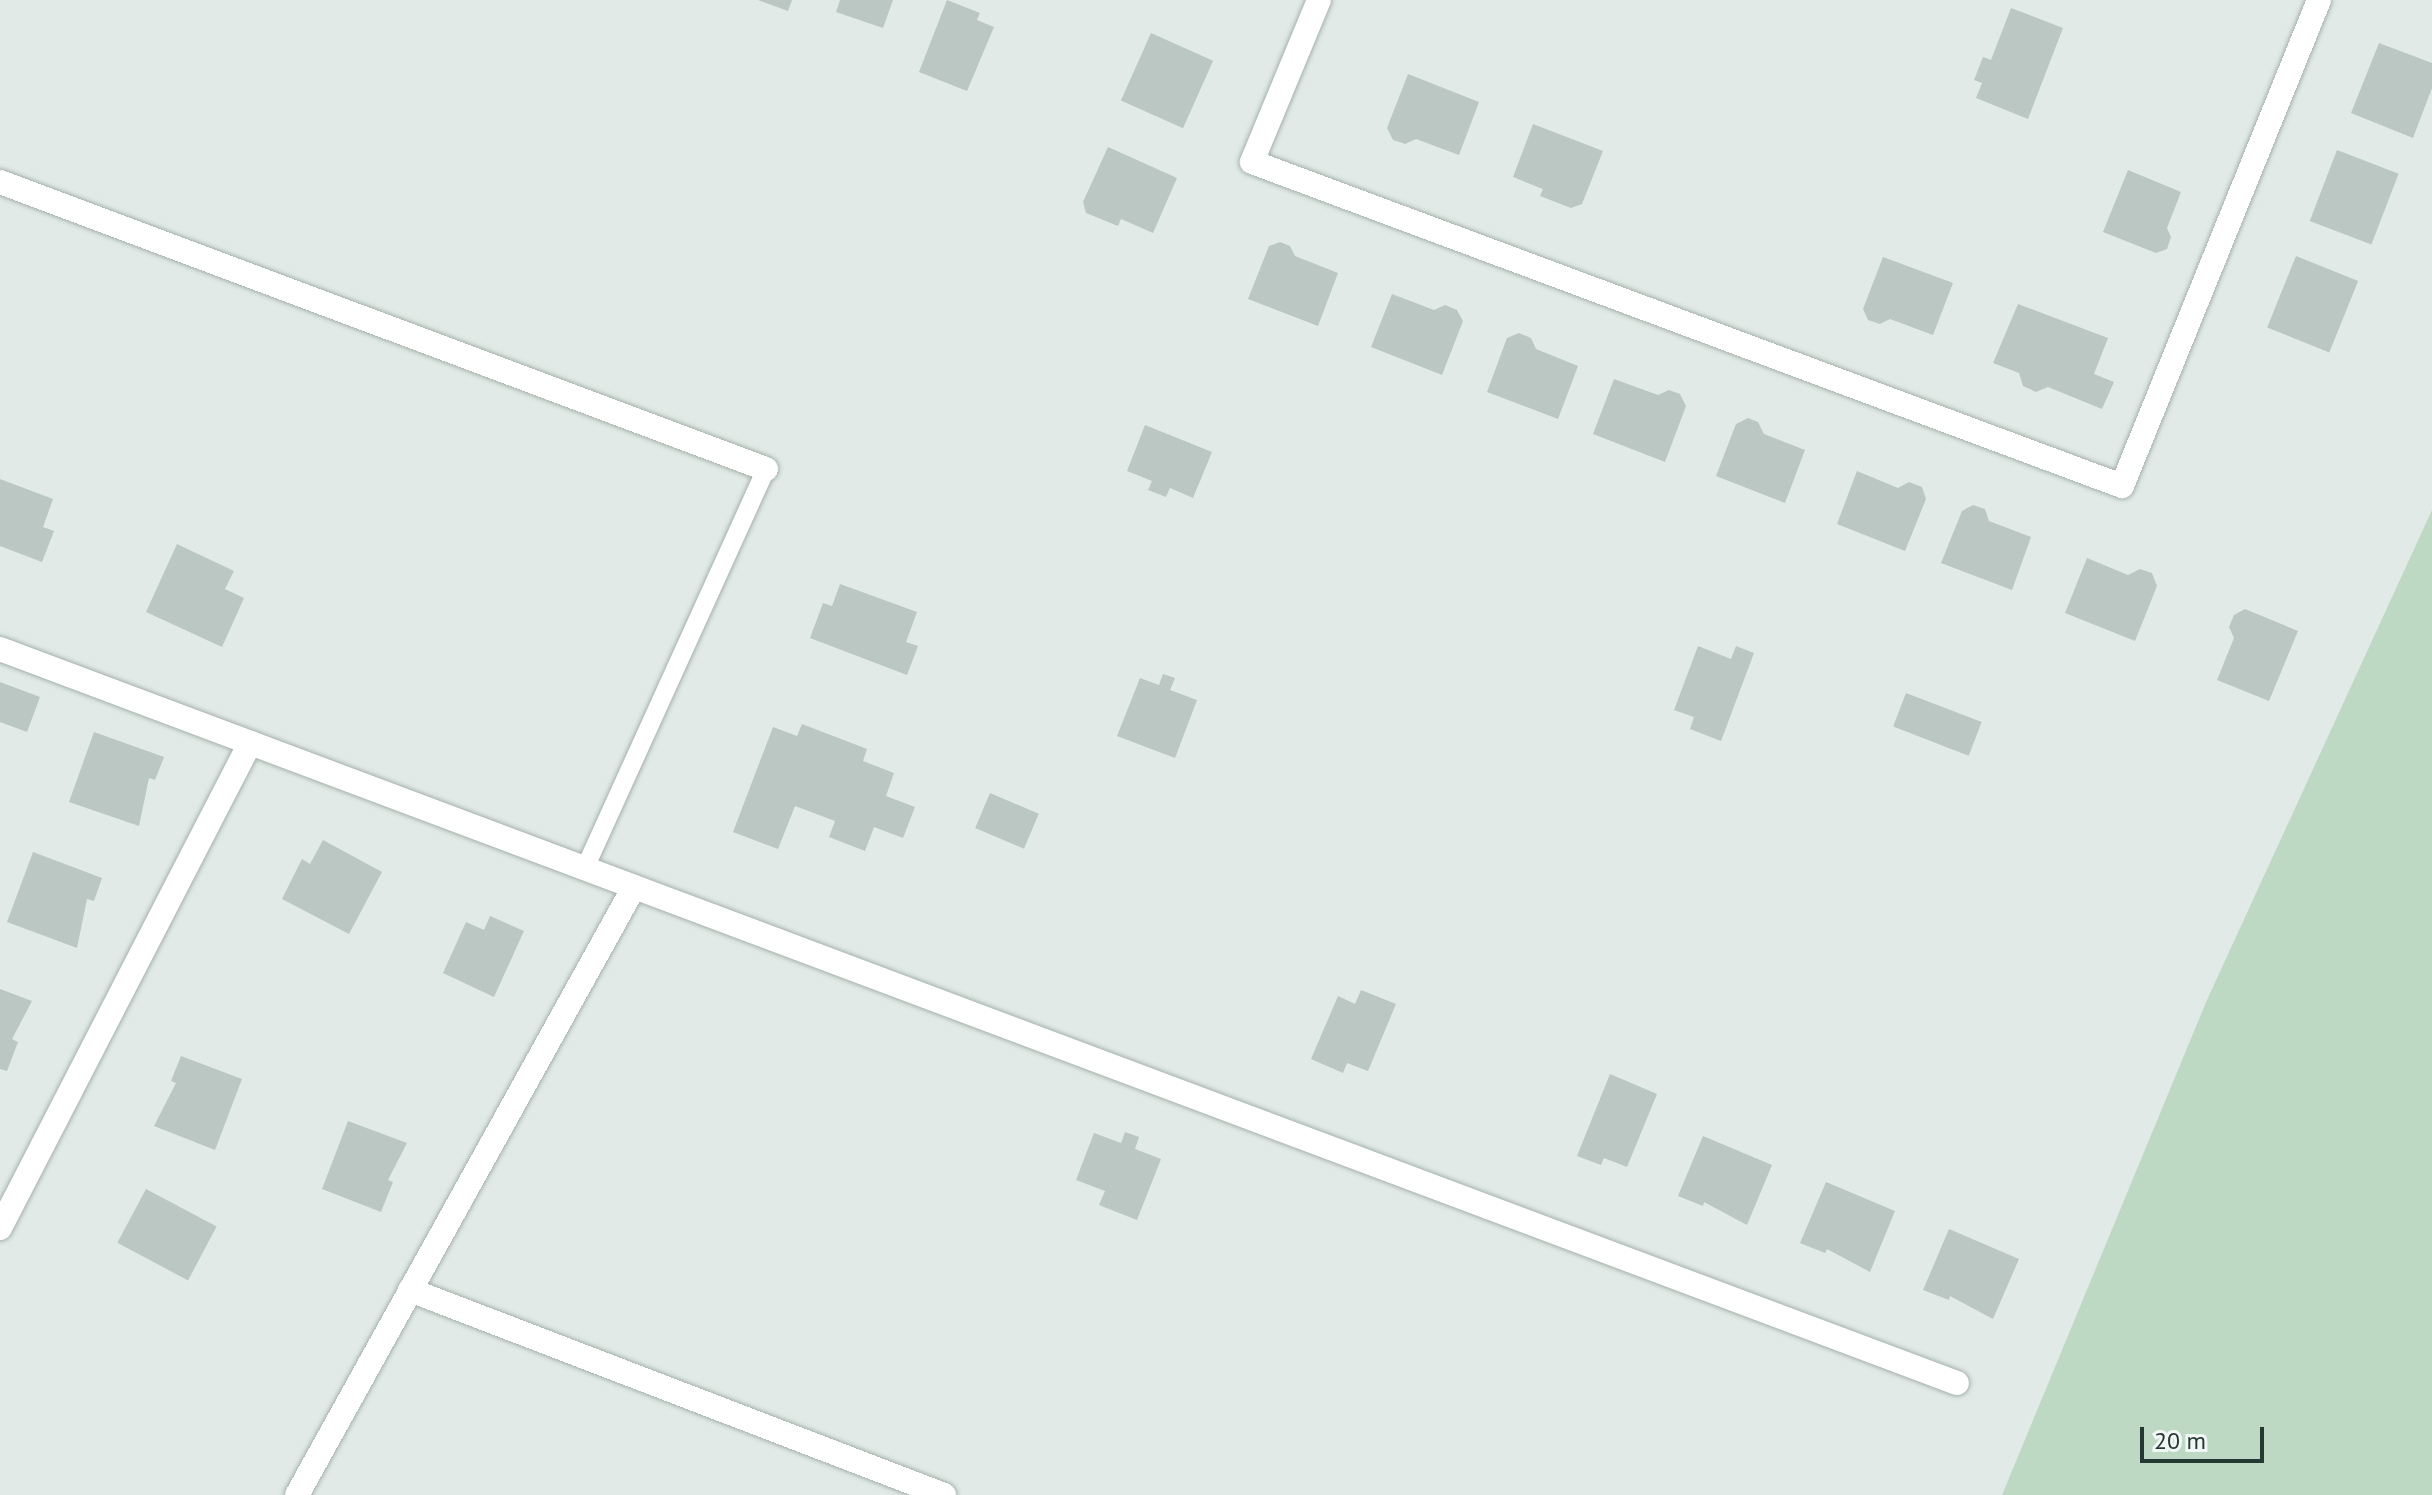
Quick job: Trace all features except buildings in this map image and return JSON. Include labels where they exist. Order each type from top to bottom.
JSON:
[{"type":"street","points":[[1319,0],[1252,162],[2122,486],[2319,0]]},
{"type":"street","points":[[0,182],[766,469]]},
{"type":"street","points":[[0,649],[1957,1383]]},
{"type":"street","points":[[0,1228],[250,743]]},
{"type":"street","points":[[297,1495],[634,887]]},
{"type":"street","points":[[410,1290],[944,1495]]},
{"type":"lane","points":[[585,868],[766,469]]},
{"type":"green space","points":[[2432,510],[2432,1495],[2002,1495],[2207,1000]]}]
